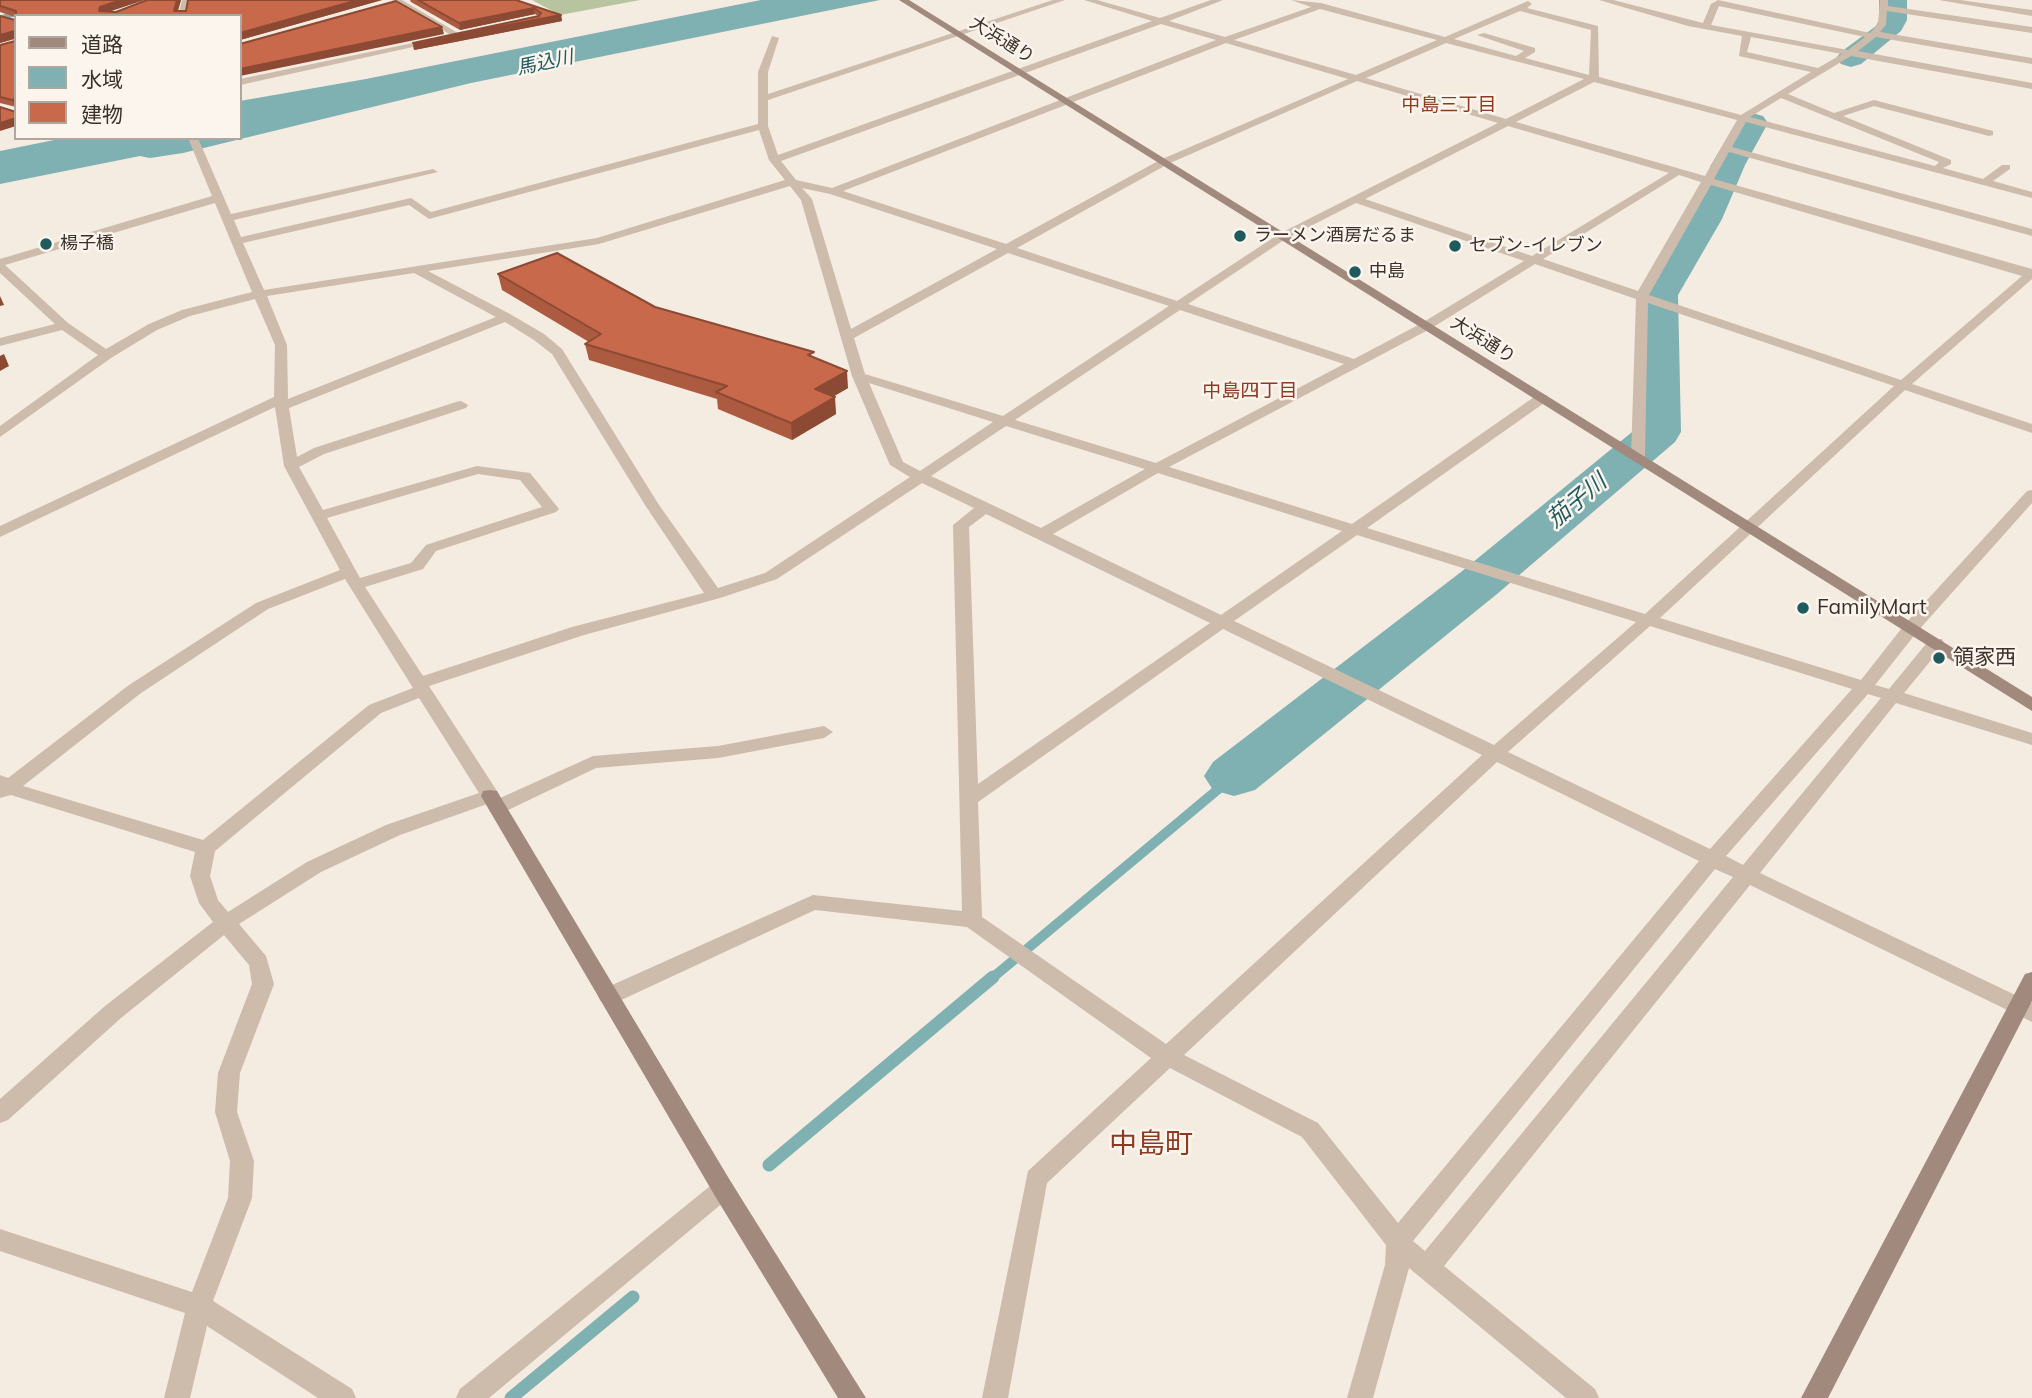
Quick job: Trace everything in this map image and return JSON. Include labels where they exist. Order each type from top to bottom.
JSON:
[{"type":"street","points":[[762,100],[1061,0]]},
{"type":"street","points":[[1088,0],[2032,274]]},
{"type":"street","points":[[774,160],[1219,0]]},
{"type":"street","points":[[1295,0],[2032,195]]},
{"type":"street","points":[[833,191],[1225,40],[1337,0]]},
{"type":"street","points":[[846,337],[1164,162],[1537,0]]},
{"type":"street","points":[[1603,0],[1706,26],[2032,86]]},
{"type":"street","points":[[1943,0],[2032,13]]},
{"type":"street","points":[[385,5],[400,1],[459,36]]},
{"type":"street","name":"大浜通り","points":[[909,3],[2032,705]]},
{"type":"street","points":[[1706,26],[1715,4],[1718,4],[2032,61]]},
{"type":"street","points":[[1638,457],[1642,296],[1744,117],[1819,71],[1856,53],[1878,35],[1888,7],[2032,30]]},
{"type":"street","points":[[1520,8],[1595,28],[1594,78]]},
{"type":"street","points":[[1465,31],[1532,50],[1518,58]]},
{"type":"street","points":[[242,82],[472,33]]},
{"type":"street","points":[[1747,34],[1742,54],[1819,71]]},
{"type":"street","points":[[775,38],[764,72],[763,126],[774,160],[806,199],[859,376],[897,465],[987,506],[2025,1009]]},
{"type":"street","points":[[177,1398],[199,1306],[240,1198],[242,1161],[226,1112],[229,1073],[263,984],[259,962],[224,924],[209,903],[200,876],[206,848],[375,709],[419,687],[578,631],[714,595],[771,576],[1283,236],[1511,123],[1594,78]]},
{"type":"street","points":[[1779,94],[1947,162],[1936,169]]},
{"type":"street","points":[[1834,116],[1874,103],[1989,133]]},
{"type":"street","points":[[237,241],[411,201],[429,216],[763,126]]},
{"type":"street","points":[[194,140],[205,158],[281,345],[282,402],[291,466],[352,579],[494,801],[723,1189],[853,1398]]},
{"type":"street","points":[[1725,148],[2032,233]]},
{"type":"street","points":[[1985,182],[2006,167]]},
{"type":"street","points":[[229,218],[433,172]]},
{"type":"street","points":[[1042,534],[1157,468],[1426,326],[1677,172]]},
{"type":"street","points":[[0,433],[106,355],[153,327],[186,313],[259,294],[599,241],[791,182],[833,191],[1356,364]]},
{"type":"street","points":[[106,355],[64,326],[0,265],[219,198]]},
{"type":"street","points":[[1357,200],[2032,429]]},
{"type":"street","points":[[413,268],[506,317],[539,337],[557,352],[652,505],[714,595]]},
{"type":"street","points":[[995,1398],[1036,1178],[1495,754],[1649,619],[1903,385],[2032,274]]},
{"type":"street","points":[[0,532],[282,402],[506,317]]},
{"type":"street","points":[[0,342],[64,326]]},
{"type":"street","points":[[859,376],[2032,739]]},
{"type":"street","points":[[969,799],[1542,398]]},
{"type":"street","points":[[291,466],[319,451],[461,405]]},
{"type":"street","points":[[3,787],[135,688],[262,606],[352,579],[417,566],[431,548],[551,509],[525,476],[477,470],[318,516]]},
{"type":"street","points":[[1360,1398],[1397,1265],[1414,1255],[1713,859],[1866,686],[1911,628],[2032,494]]},
{"type":"street","points":[[972,920],[961,525],[987,506]]},
{"type":"street","points":[[1414,1255],[1434,1258],[1936,643]]},
{"type":"street","points":[[0,1113],[113,1012],[224,924],[314,867],[393,830],[494,801],[593,762],[718,752],[824,732]]},
{"type":"street","points":[[3,787],[206,848]]},
{"type":"street","points":[[608,996],[813,902],[972,920],[1166,1056],[1310,1130],[1414,1255],[1586,1398]]},
{"type":"street","points":[[1814,1398],[2025,1009],[2032,980]]},
{"type":"street","points":[[469,1398],[723,1189]]},
{"type":"street","points":[[0,1240],[199,1306],[343,1398]]},
{"type":"green space","points":[[532,0],[640,0],[560,15]]},
{"type":"water","name":"馬込川","points":[[761,0],[880,0],[471,83],[242,139],[242,101],[366,79]]},
{"type":"water","points":[[54,140],[236,140],[183,153],[150,158],[140,156],[0,184],[0,151]]},
{"type":"building","points":[[0,0],[121,0],[100,7],[99,11],[116,12],[147,0],[177,0],[174,11],[186,11],[188,0],[358,0],[242,32],[242,14],[16,14],[16,11],[0,6]]},
{"type":"building","points":[[418,0],[516,0],[561,15],[413,43],[539,16],[541,13],[534,8],[459,23]]},
{"type":"building","points":[[396,1],[442,27],[242,69],[242,43]]},
{"type":"building","points":[[0,16],[14,20],[14,31],[0,35]]},
{"type":"building","points":[[14,41],[12,100],[0,97],[0,45]]},
{"type":"building","points":[[0,107],[14,111],[14,119],[0,123]]},
{"type":"building","points":[[557,253],[655,307],[814,352],[808,355],[847,371],[815,389],[835,397],[791,423],[716,392],[727,386],[585,344],[601,334],[498,274]]},
{"type":"waterway","name":"茄子川","points":[[1851,58],[1887,31],[1893,20],[1893,0]]},
{"type":"waterway","points":[[0,18],[21,12]]},
{"type":"waterway","name":"茄子川","points":[[1234,776],[1479,583],[1659,432],[1658,295],[1704,219],[1728,165],[1752,123]]},
{"type":"waterway","points":[[991,979],[1234,776]]},
{"type":"waterway","points":[[769,1165],[993,977]]},
{"type":"waterway","points":[[511,1398],[633,1297]]},
{"type":"place","name":"ラーメン酒房だるま","points":[[1240,236]]},
{"type":"place","name":"楊子橋","points":[[46,244]]},
{"type":"place","name":"セブン-イレブン","points":[[1455,246]]},
{"type":"place","name":"中島","points":[[1355,272]]},
{"type":"place","name":"FamilyMart","points":[[1803,608]]},
{"type":"place","name":"領家西","points":[[1939,658]]},
{"type":"district","name":"中島三丁目","points":[[1449,105]]},
{"type":"district","name":"中島四丁目","points":[[1250,391]]},
{"type":"district","name":"中島町","points":[[1151,1145]]}]
